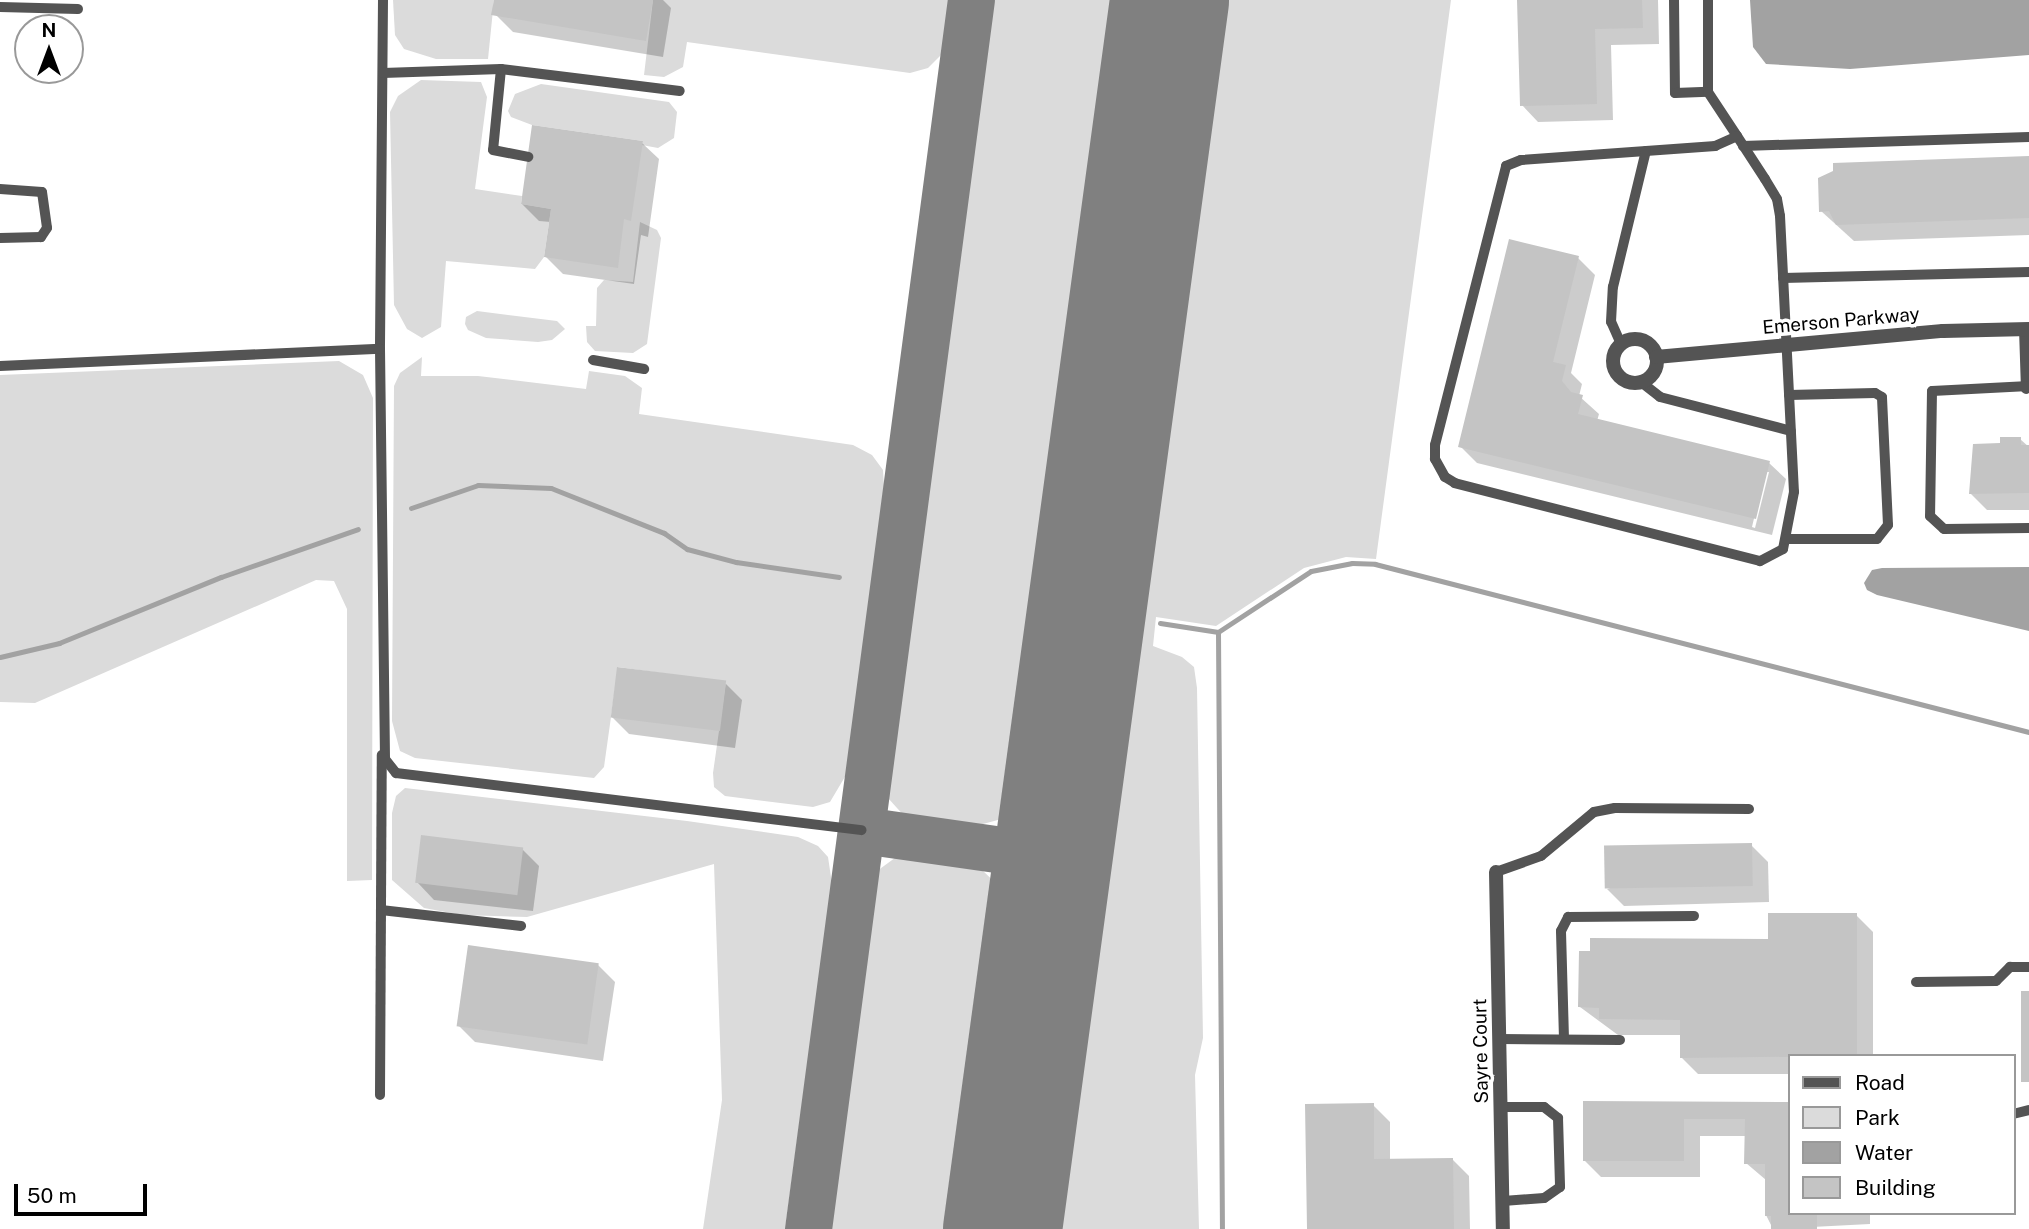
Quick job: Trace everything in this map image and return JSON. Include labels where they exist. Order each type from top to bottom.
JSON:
[{"type":"street","name":"Emerson Parkway","points":[[1656,357],[1943,331],[2027,329]]},
{"type":"street","points":[[1633,339],[1644,341],[1654,349],[1656,357],[1654,374],[1641,382],[1627,383],[1616,371],[1614,354],[1621,344],[1633,339]]},
{"type":"street","name":"Sayre Court","points":[[1496,872],[1503,1229]]},
{"type":"lane","points":[[380,1095],[383,0]]},
{"type":"lane","points":[[1674,0],[1675,93],[1708,92]]},
{"type":"lane","points":[[1708,0],[1708,92],[1740,141],[1777,199],[1794,492],[1786,539],[1779,555],[1760,561],[1455,483],[1434,459],[1506,166],[1521,160],[1715,146],[1740,141],[2029,137]]},
{"type":"lane","points":[[0,7],[78,9]]},
{"type":"lane","points":[[383,73],[501,69],[680,91]]},
{"type":"lane","points":[[501,69],[493,150],[528,157]]},
{"type":"lane","points":[[1621,344],[1611,322],[1613,287],[1646,151]]},
{"type":"lane","points":[[0,189],[42,192],[47,228],[41,237],[0,238]]},
{"type":"lane","points":[[1783,278],[2029,272]]},
{"type":"lane","points":[[2027,329],[2028,388],[1932,391],[1930,516],[1944,529],[2029,528]]},
{"type":"lane","points":[[0,366],[380,349]]},
{"type":"lane","points":[[593,360],[644,369]]},
{"type":"lane","points":[[1641,382],[1660,397],[1791,431]]},
{"type":"lane","points":[[1786,539],[1877,539],[1888,525],[1882,397],[1789,395]]},
{"type":"lane","points":[[382,735],[384,759],[396,773],[862,830]]},
{"type":"lane","points":[[1496,872],[1541,856],[1594,812],[1615,808],[1749,809]]},
{"type":"lane","points":[[381,909],[522,926]]},
{"type":"lane","points":[[1564,1040],[1561,931],[1568,917],[1694,916]]},
{"type":"lane","points":[[1916,982],[1996,981],[2010,967],[2029,967]]},
{"type":"lane","points":[[1500,1039],[1620,1040]]},
{"type":"lane","points":[[1501,1107],[1544,1107],[1559,1118],[1560,1187],[1544,1198],[1503,1201]]},
{"type":"green space","points":[[393,0],[494,0],[488,59],[436,59],[404,49],[395,35]]},
{"type":"green space","points":[[653,0],[954,0],[948,48],[928,68],[910,73],[687,42],[683,67],[664,77],[644,75]]},
{"type":"green space","points":[[990,0],[1121,0],[1131,23],[1032,772],[1020,805],[1009,817],[968,828],[906,818],[888,798],[886,789],[971,82],[980,18]]},
{"type":"green space","points":[[1196,0],[1451,0],[1376,559],[1346,557],[1304,568],[1216,626],[1156,617],[1153,646],[1182,657],[1194,667],[1197,688],[1203,1038],[1195,1075],[1199,1229],[1032,1229]]},
{"type":"green space","points":[[421,80],[481,82],[487,97],[475,189],[522,196],[521,204],[551,209],[544,257],[535,269],[446,261],[441,327],[422,338],[407,329],[394,305],[390,112],[398,96]]},
{"type":"green space","points":[[541,84],[669,102],[677,112],[674,138],[658,148],[642,145],[643,141],[532,125],[511,117],[508,111],[515,94]]},
{"type":"green space","points":[[640,222],[657,230],[661,238],[647,344],[633,353],[595,351],[587,342],[586,326],[596,326],[597,288],[604,280],[633,282]]},
{"type":"green space","points":[[477,311],[557,321],[565,329],[552,340],[538,342],[486,338],[468,330],[465,324],[466,317]]},
{"type":"green space","points":[[422,357],[421,376],[478,376],[586,389],[589,371],[625,376],[642,388],[639,414],[853,445],[872,455],[883,470],[884,486],[846,775],[830,802],[813,807],[725,796],[714,787],[713,773],[726,682],[618,667],[604,767],[594,778],[415,758],[400,751],[392,721],[394,386],[400,373]]},
{"type":"green space","points":[[339,361],[363,375],[373,398],[372,880],[347,881],[347,609],[334,581],[316,580],[35,703],[0,702],[0,375]]},
{"type":"green space","points":[[405,788],[687,821],[798,837],[818,846],[828,857],[832,884],[785,1229],[703,1229],[722,1100],[714,864],[527,917],[462,915],[424,908],[392,880],[392,813],[396,796]]},
{"type":"green space","points":[[899,855],[969,864],[982,870],[1001,888],[1010,910],[971,1229],[828,1229],[873,884],[877,871]]},
{"type":"water","points":[[1750,0],[2029,0],[2029,55],[1850,69],[1766,64],[1753,47]]},
{"type":"water","points":[[2029,567],[2029,631],[1877,595],[1867,590],[1864,583],[1872,570],[1882,568]]},
{"type":"building","points":[[494,0],[653,0],[646,41],[491,15]]},
{"type":"building","points":[[1517,0],[1642,0],[1643,28],[1595,29],[1597,104],[1520,106]]},
{"type":"building","points":[[532,125],[643,141],[631,221],[624,219],[618,268],[544,257],[551,209],[521,204]]},
{"type":"building","points":[[2029,156],[2029,218],[1836,225],[1829,211],[1819,212],[1818,178],[1833,171],[1833,163]]},
{"type":"building","points":[[1509,239],[1579,256],[1553,362],[1566,365],[1562,381],[1571,392],[1583,395],[1578,414],[1770,461],[1756,519],[1458,447]]},
{"type":"building","points":[[2000,437],[2021,437],[2021,445],[2029,445],[2029,493],[1969,494],[1973,444],[2000,443]]},
{"type":"building","points":[[617,667],[726,680],[720,731],[611,718]]},
{"type":"building","points":[[421,835],[523,848],[517,895],[415,883]]},
{"type":"building","points":[[1752,843],[1753,886],[1605,889],[1604,846]]},
{"type":"building","points":[[1768,913],[1857,913],[1857,1054],[1680,1058],[1680,1020],[1599,1019],[1599,1008],[1578,1007],[1579,951],[1590,951],[1590,938],[1768,939]]},
{"type":"building","points":[[468,945],[599,963],[587,1045],[457,1026]]},
{"type":"building","points":[[2021,991],[2029,991],[2029,1082],[2021,1082]]},
{"type":"building","points":[[1583,1101],[1787,1102],[1787,1215],[1817,1215],[1817,1229],[1771,1229],[1771,1216],[1765,1216],[1765,1164],[1744,1164],[1745,1119],[1684,1119],[1684,1161],[1583,1161]]},
{"type":"building","points":[[1374,1103],[1374,1159],[1453,1158],[1454,1229],[1307,1229],[1305,1104]]},
{"type":"waterway","points":[[411,508],[478,485],[551,488],[664,533],[687,549],[736,562],[839,577]]},
{"type":"waterway","points":[[0,657],[59,643],[221,577],[358,529]]},
{"type":"waterway","points":[[1160,623],[1218,632],[1311,571],[1352,563],[1375,564],[2029,732]]},
{"type":"waterway","points":[[1218,632],[1222,1229]]},
{"type":"taxiway","points":[[808,1229],[971,0]]},
{"type":"taxiway","points":[[862,830],[1052,857]]},
{"type":"runway","points":[[1002,1229],[1169,0]]}]
